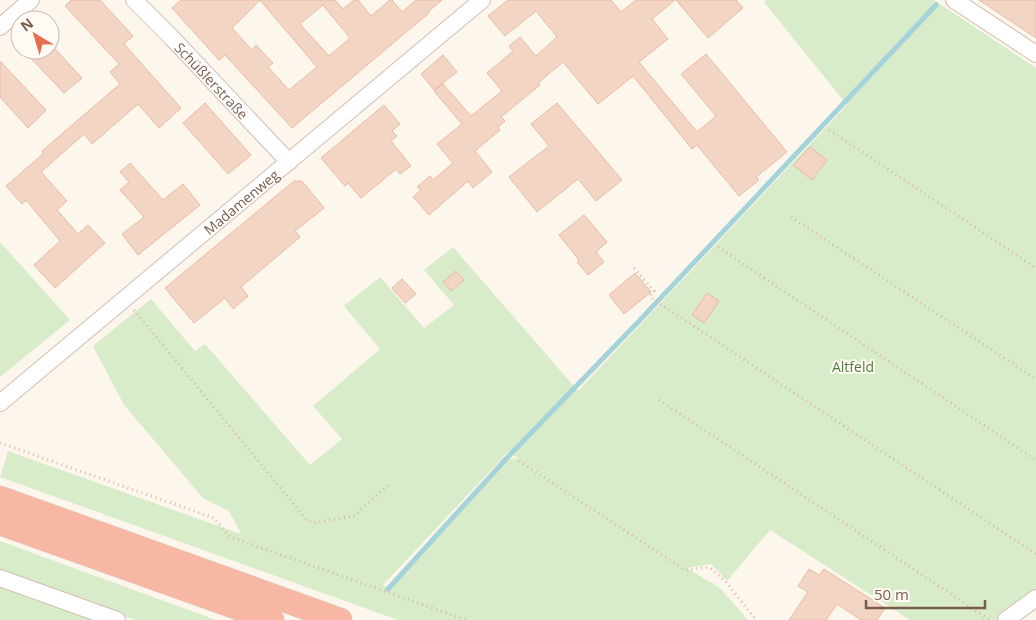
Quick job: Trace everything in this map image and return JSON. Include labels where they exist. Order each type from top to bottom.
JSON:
[{"type":"highway","points":[[1,498],[340,620]]},
{"type":"highway","points":[[0,522],[272,620]]},
{"type":"street","points":[[0,27],[31,0]]},
{"type":"street","name":"Schüßlerstraße","points":[[134,0],[289,162]]},
{"type":"street","name":"Madamenweg","points":[[0,403],[482,0]]},
{"type":"street","points":[[954,0],[1036,54]]},
{"type":"street","points":[[0,578],[117,620]]},
{"type":"street","points":[[1006,620],[1036,598]]},
{"type":"path","points":[[829,130],[1036,268]]},
{"type":"path","points":[[791,217],[1036,378]]},
{"type":"path","points":[[718,247],[1036,460]]},
{"type":"path","points":[[634,268],[654,291],[650,296],[661,304],[1036,554]]},
{"type":"path","points":[[135,312],[306,519],[314,522],[354,516],[389,484]]},
{"type":"path","points":[[658,400],[990,620]]},
{"type":"path","points":[[0,443],[214,518],[230,537],[467,620]]},
{"type":"path","points":[[519,461],[685,570],[709,567],[726,582],[756,620]]},
{"type":"green space","name":"Altfeld","points":[[766,0],[934,0],[1036,68],[1036,592],[998,620],[910,620],[770,530],[727,581],[711,564],[687,568],[720,588],[748,620],[398,620],[0,477],[8,451],[241,534],[229,511],[203,498],[124,405],[93,346],[151,299],[195,351],[205,344],[310,465],[342,439],[313,406],[380,349],[344,306],[380,277],[424,328],[454,305],[424,270],[453,247],[578,391],[847,105],[764,2]],"holes":[[[508,452],[518,458],[505,460],[389,588],[383,585]]]},
{"type":"green space","points":[[0,242],[70,320],[0,377]]},
{"type":"green space","points":[[0,541],[216,620],[135,620],[0,571]]},
{"type":"green space","points":[[0,583],[100,620],[0,620]]},
{"type":"building","points":[[71,0],[100,0],[133,36],[124,44],[181,108],[159,128],[138,104],[92,144],[84,134],[41,172],[67,201],[57,210],[78,234],[88,225],[105,243],[55,288],[34,265],[60,241],[26,200],[22,204],[6,186],[43,154],[42,151],[120,84],[110,72],[119,64],[65,6]]},
{"type":"building","points":[[181,0],[260,0],[335,0],[343,9],[354,0],[358,0],[371,16],[390,0],[402,12],[416,0],[442,0],[292,128],[225,55],[219,60],[172,8]],"holes":[[[260,0],[317,67],[289,90],[268,67],[273,63],[256,45],[252,50],[232,28]],[[323,5],[350,38],[329,56],[300,24]]]},
{"type":"building","points":[[508,0],[611,0],[621,12],[636,0],[675,0],[652,19],[668,39],[639,62],[697,132],[716,116],[681,74],[706,54],[787,152],[756,177],[759,180],[739,196],[697,145],[692,149],[633,76],[598,104],[563,62],[538,83],[540,85],[501,117],[505,121],[498,127],[500,130],[475,151],[492,172],[473,188],[468,181],[429,215],[413,197],[421,190],[417,187],[430,176],[433,180],[453,163],[437,144],[462,124],[434,91],[443,84],[471,116],[502,91],[487,73],[513,51],[509,46],[520,37],[536,56],[557,37],[536,11],[505,36],[488,16]]},
{"type":"building","points":[[676,0],[736,0],[743,8],[708,38]]},
{"type":"building","points":[[979,0],[1036,0],[1036,38]]},
{"type":"building","points":[[60,54],[82,78],[64,93],[33,60],[60,60]]},
{"type":"building","points":[[443,55],[457,72],[434,90],[421,74]]},
{"type":"building","points":[[0,61],[46,110],[28,128],[0,97]]},
{"type":"building","points":[[205,103],[251,155],[228,174],[183,123]]},
{"type":"building","points":[[557,103],[622,180],[596,201],[578,179],[537,212],[509,177],[549,146],[531,124]]},
{"type":"building","points":[[384,105],[400,124],[392,131],[397,136],[391,141],[411,166],[400,174],[396,169],[361,198],[348,183],[345,186],[321,158]]},
{"type":"building","points":[[810,147],[827,160],[812,180],[793,165]]},
{"type":"building","points":[[130,163],[163,200],[183,184],[200,205],[138,255],[122,234],[144,217],[120,190],[129,182],[120,172]]},
{"type":"building","points":[[294,181],[302,181],[324,208],[295,231],[300,237],[241,287],[248,296],[233,309],[225,298],[194,323],[165,288]]},
{"type":"building","points":[[584,215],[607,242],[596,252],[604,262],[588,275],[577,262],[579,260],[559,235]]},
{"type":"building","points":[[456,271],[464,280],[451,291],[443,282]]},
{"type":"building","points":[[635,273],[651,292],[624,314],[609,295]]},
{"type":"building","points":[[402,279],[416,294],[405,303],[392,288]]},
{"type":"building","points":[[707,293],[719,301],[704,323],[692,315]]},
{"type":"building","points":[[809,569],[819,575],[824,569],[885,608],[877,620],[861,620],[837,604],[826,620],[789,620],[808,592],[798,586]]},
{"type":"waterway","points":[[388,589],[505,460],[640,320],[936,5]]}]
